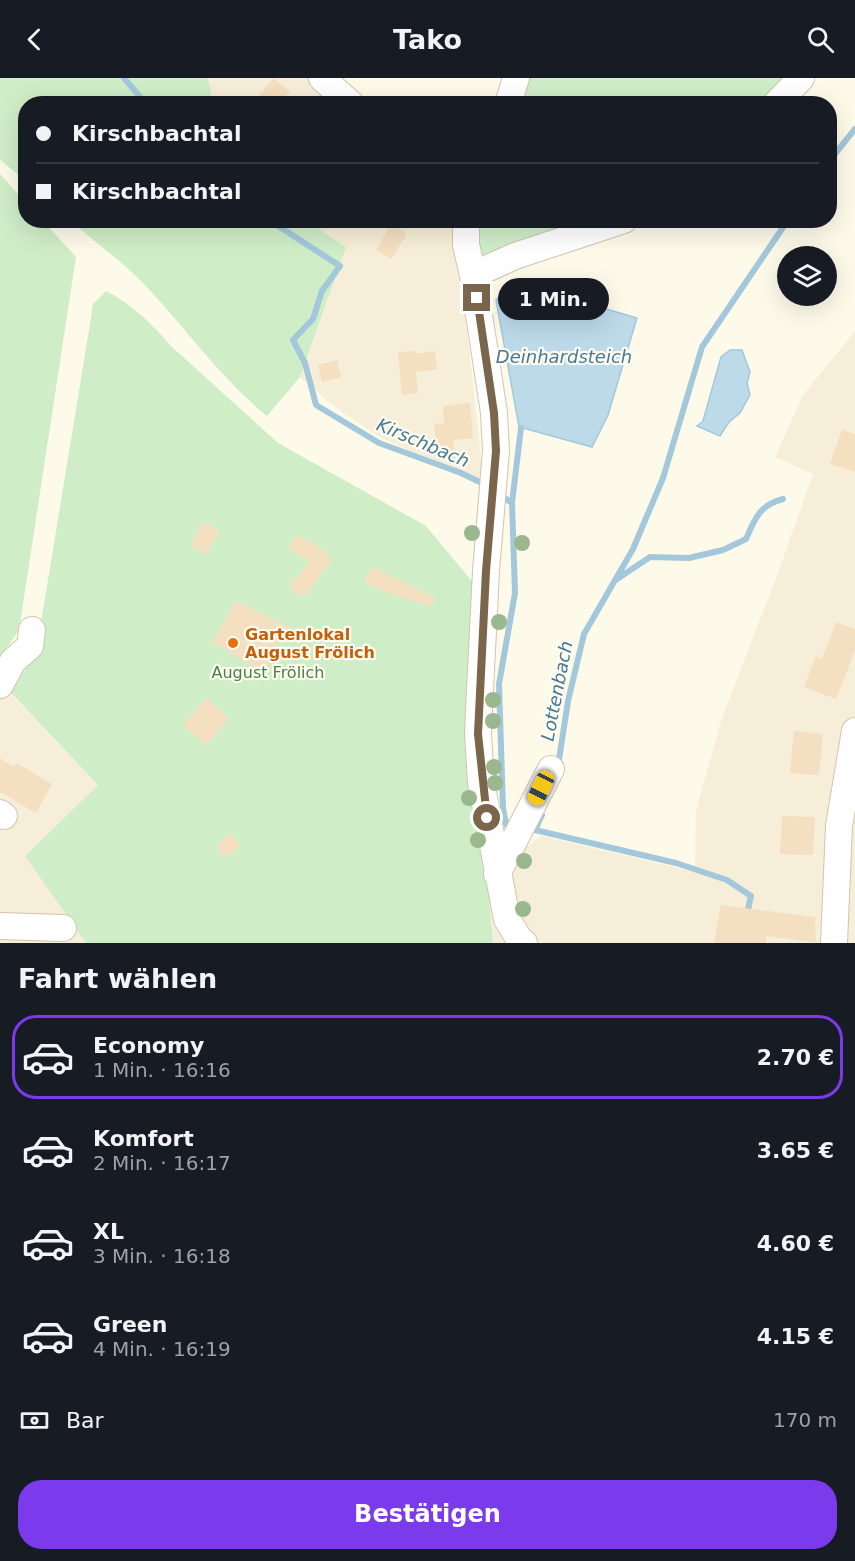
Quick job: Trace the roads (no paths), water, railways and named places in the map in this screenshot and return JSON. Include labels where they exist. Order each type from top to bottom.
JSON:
[{"type":"street","points":[[322,78],[342,96]]},
{"type":"street","points":[[510,96],[516,78]]},
{"type":"street","points":[[784,96],[801,78]]},
{"type":"street","points":[[466,228],[466,245],[473,275],[494,413],[496,451],[486,571],[478,734],[482,782],[497,874],[507,919],[521,941]]},
{"type":"street","points":[[473,275],[515,256],[600,228]]},
{"type":"street","points":[[0,685],[13,661],[30,646],[32,630]]},
{"type":"street","points":[[834,943],[839,826],[855,731]]},
{"type":"street","points":[[497,874],[551,769]]},
{"type":"street","points":[[0,926],[63,928]]},
{"type":"water","name":"Deinhardsteich","points":[[514,282],[637,318],[608,415],[592,447],[519,427],[496,300]]},
{"type":"water","points":[[730,350],[742,350],[750,372],[747,383],[750,395],[740,413],[729,422],[720,436],[697,426],[703,421],[721,357]]},
{"type":"waterway","name":"Kirschbach","points":[[124,78],[139,96]]},
{"type":"waterway","name":"Lottenbach","points":[[837,151],[855,129]]},
{"type":"waterway","name":"Kirschbach","points":[[281,228],[340,266],[322,291],[313,319],[293,340],[305,363],[316,405],[379,443],[461,473],[486,485]]},
{"type":"waterway","name":"Lottenbach","points":[[558,766],[568,701],[584,634],[633,549],[663,478],[702,347],[783,228]]},
{"type":"waterway","name":"Kirschbach","points":[[511,831],[506,824],[503,808],[499,684],[515,593],[512,503],[521,428]]},
{"type":"waterway","name":"Kirschbach","points":[[499,494],[512,503]]},
{"type":"waterway","points":[[617,579],[650,557],[689,558],[723,550],[746,539],[759,513],[769,505],[783,499]]},
{"type":"waterway","name":"Lottenbach","points":[[542,815],[535,830],[676,863],[727,880],[751,896],[747,914]]},
{"type":"place","name":"Gartenlokal August Frölich","points":[[233,643]]},
{"type":"park label","name":"August Frölich","points":[[268,672]]}]
